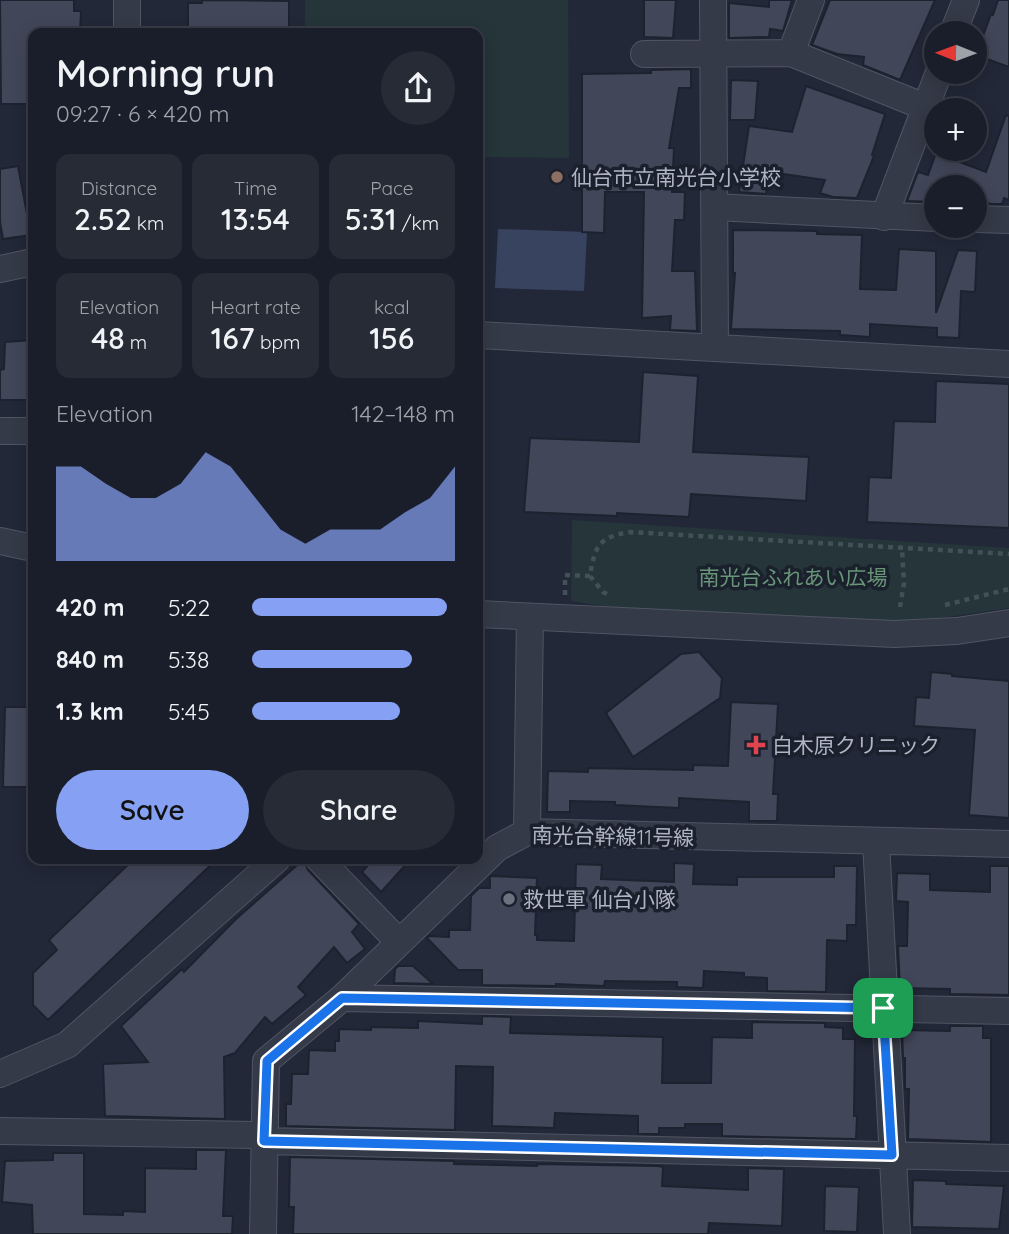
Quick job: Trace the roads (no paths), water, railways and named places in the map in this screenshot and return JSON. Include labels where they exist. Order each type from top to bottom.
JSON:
[{"type":"street","points":[[127,0],[127,28]]},
{"type":"street","points":[[713,0],[715,348]]},
{"type":"street","points":[[791,53],[811,0]]},
{"type":"street","points":[[958,21],[966,0]]},
{"type":"street","points":[[644,54],[791,53],[924,107]]},
{"type":"street","points":[[884,217],[924,110]]},
{"type":"street","points":[[714,207],[924,218]]},
{"type":"street","points":[[987,219],[1009,220]]},
{"type":"street","points":[[0,269],[28,263]]},
{"type":"street","points":[[483,335],[1009,364]]},
{"type":"street","points":[[0,431],[28,431]]},
{"type":"street","points":[[0,541],[28,547]]},
{"type":"street","points":[[483,614],[894,634],[957,631],[1009,623]]},
{"type":"street","points":[[527,832],[530,617]]},
{"type":"street","name":"南光台幹線11号線","points":[[483,861],[497,848],[527,832],[1009,844]]},
{"type":"street","points":[[876,842],[897,1234]]},
{"type":"street","points":[[0,1074],[67,1045],[271,864]]},
{"type":"street","points":[[324,864],[398,941]]},
{"type":"street","name":"南光台幹線11号線","points":[[263,1234],[267,1061],[342,998],[480,864]]},
{"type":"street","points":[[342,998],[1009,1011]]},
{"type":"street","points":[[0,1131],[1009,1158]]},
{"type":"water","points":[[498,229],[587,232],[584,291],[495,288]]},
{"type":"place","name":"仙台市立南光台小学校","points":[[557,177]]},
{"type":"place","name":"白木原クリニック","points":[[756,745]]},
{"type":"place","name":"救世軍 仙台小隊","points":[[509,899]]},
{"type":"park label","name":"南光台ふれあい広場","points":[[793,577]]}]
